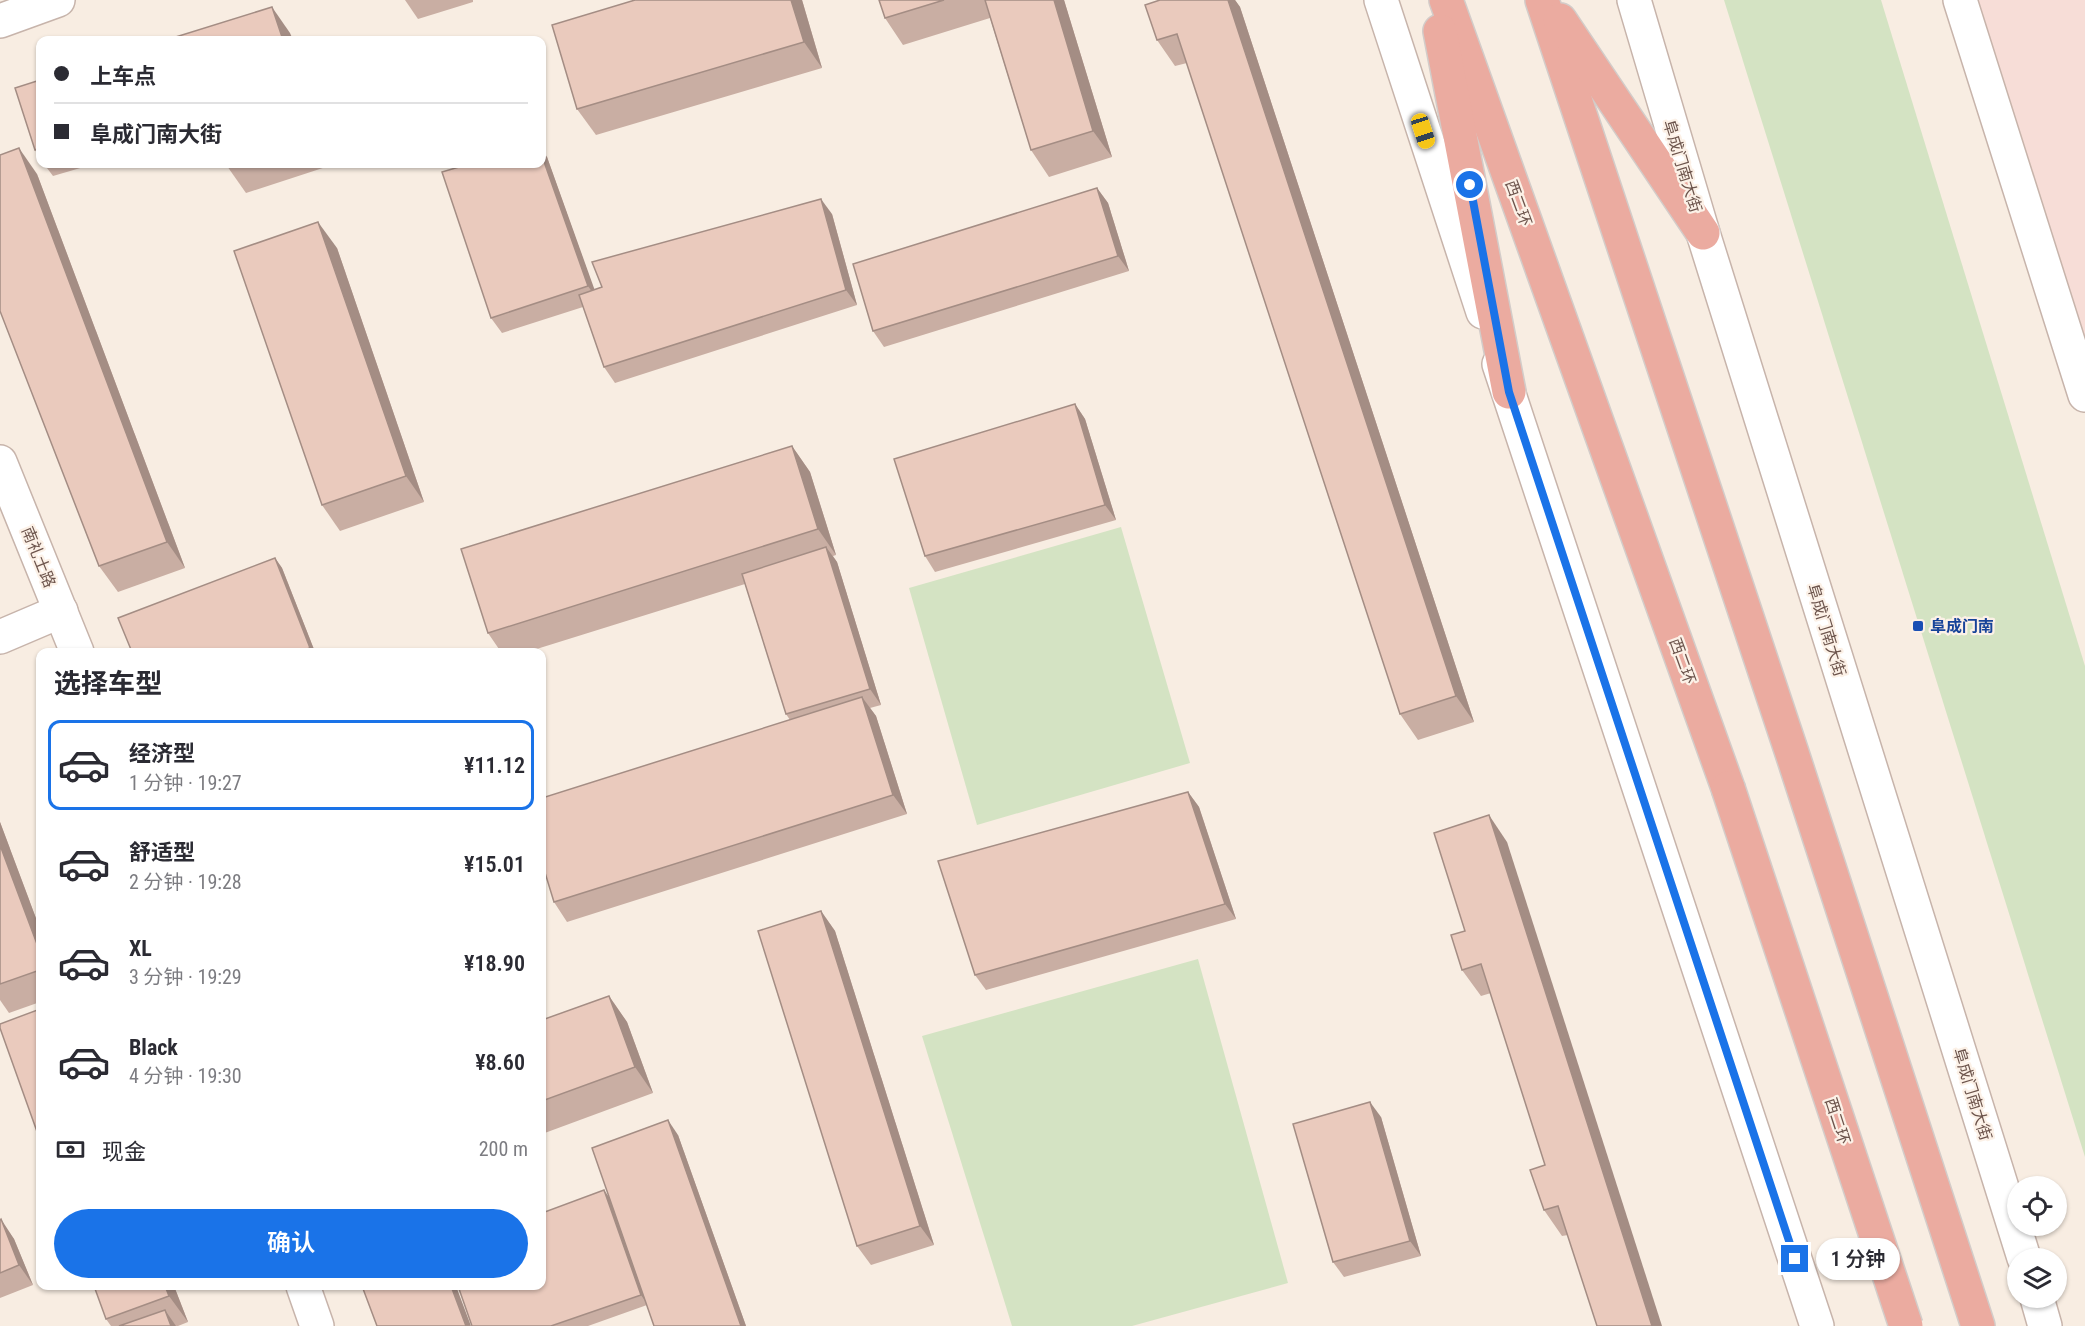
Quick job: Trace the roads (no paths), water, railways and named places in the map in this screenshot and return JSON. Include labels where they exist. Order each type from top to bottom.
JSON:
[{"type":"highway","points":[[1435,0],[1509,392]]},
{"type":"highway","name":"西二环","points":[[1446,0],[1728,788],[1906,1326]]},
{"type":"highway","points":[[1542,0],[1792,753],[1978,1326]]},
{"type":"highway","points":[[1547,0],[1703,233]]},
{"type":"street","points":[[0,21],[58,0]]},
{"type":"street","points":[[1381,0],[1817,1326]]},
{"type":"street","name":"阜成门南大街","points":[[1634,0],[1703,233],[2021,1248]]},
{"type":"street","points":[[1960,0],[2085,395]]},
{"type":"street","name":"南礼士路","points":[[0,462],[75,648]]},
{"type":"street","points":[[0,637],[61,612]]},
{"type":"street","points":[[304,1290],[317,1326]]},
{"type":"street","points":[[2040,1308],[2045,1326]]},
{"type":"place","name":"阜成门南","points":[[1918,626]]}]
